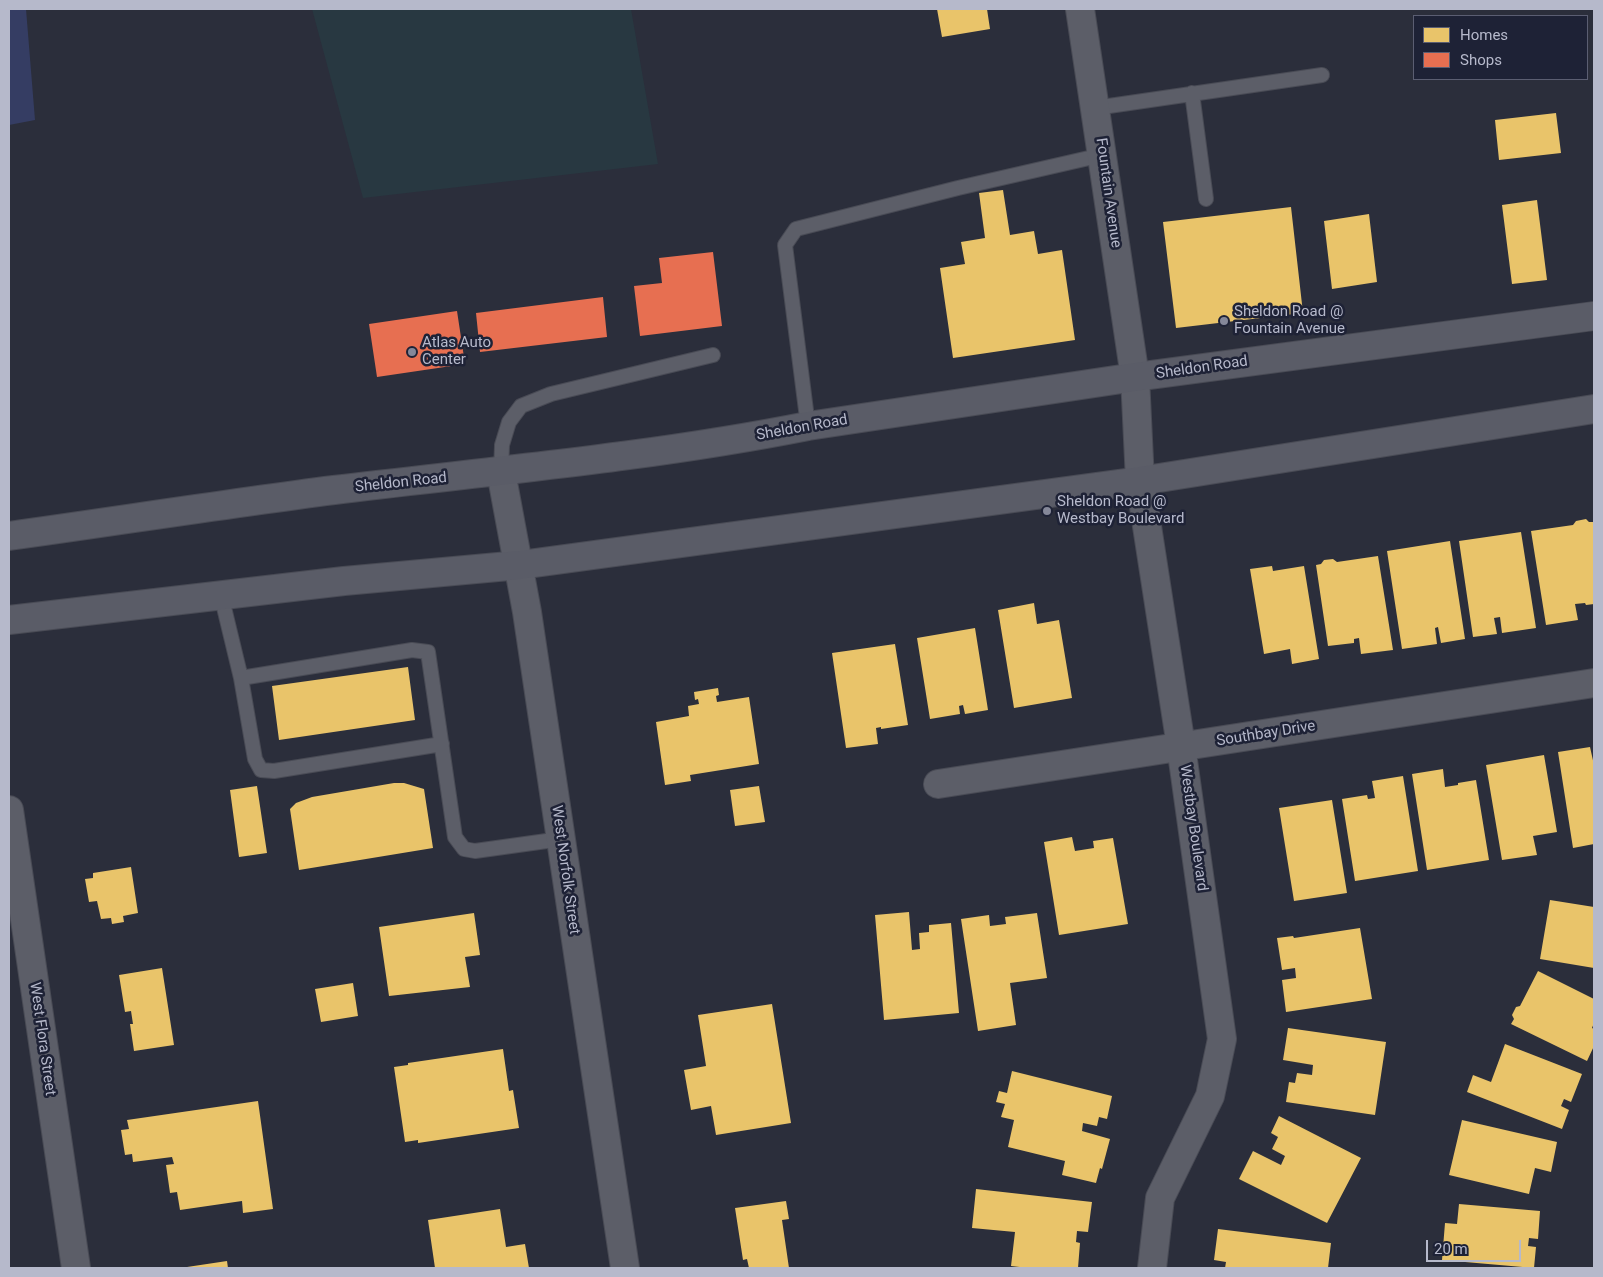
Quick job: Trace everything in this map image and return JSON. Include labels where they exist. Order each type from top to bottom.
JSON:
[{"type":"main road","name":"Sheldon Road","points":[[9,536],[333,490],[501,472],[760,435],[808,426],[1135,377],[1594,316]]},
{"type":"main road","points":[[9,620],[344,581],[520,565],[1140,481],[1594,409]]},
{"type":"street","name":"Fountain Avenue","points":[[1080,9],[1135,377]]},
{"type":"street","name":"Westbay Boulevard","points":[[1135,377],[1140,481],[1181,746],[1222,1039],[1210,1096],[1160,1198],[1152,1268]]},
{"type":"street","name":"West Norfolk Street","points":[[501,472],[520,565],[625,1268]]},
{"type":"street","name":"Southbay Drive","points":[[938,784],[1594,683]]},
{"type":"street","name":"West Flora Street","points":[[9,810],[15,899],[76,1268]]},
{"type":"lane","points":[[1095,108],[1192,92],[1322,75]]},
{"type":"lane","points":[[1192,92],[1206,199]]},
{"type":"lane","points":[[808,426],[785,245],[796,229],[1102,154]]},
{"type":"lane","points":[[501,472],[502,445],[509,422],[521,406],[551,394],[712,355]]},
{"type":"lane","points":[[221,595],[241,678],[255,759],[261,770],[274,771],[442,744]]},
{"type":"lane","points":[[241,678],[412,650],[428,652],[455,837],[464,849],[475,851],[561,840]]},
{"type":"shaded area","points":[[312,9],[631,9],[658,164],[363,198]]},
{"type":"water","points":[[9,9],[26,9],[35,120],[9,125]]},
{"type":"building: Homes","points":[[937,9],[987,9],[990,29],[942,37]]},
{"type":"building: Homes","points":[[1556,113],[1561,153],[1499,160],[1495,120]]},
{"type":"building: Homes","points":[[1003,190],[1010,235],[1034,231],[1038,254],[1062,250],[1075,340],[953,358],[940,268],[965,264],[961,242],[985,238],[979,193]]},
{"type":"building: Homes","points":[[1537,200],[1547,280],[1512,284],[1502,205]]},
{"type":"building: Homes","points":[[1291,207],[1303,313],[1176,328],[1163,222]]},
{"type":"building: Homes","points":[[1369,214],[1377,282],[1332,289],[1324,221]]},
{"type":"building: Homes","points":[[1586,519],[1589,522],[1593,522],[1594,527],[1594,604],[1575,604],[1578,620],[1546,625],[1531,531],[1573,525],[1576,521]]},
{"type":"building: Homes","points":[[1521,532],[1536,628],[1502,633],[1500,617],[1494,618],[1497,634],[1473,637],[1459,541]]},
{"type":"building: Homes","points":[[1450,541],[1465,639],[1441,643],[1438,627],[1435,628],[1437,644],[1402,649],[1387,551]]},
{"type":"building: Homes","points":[[1378,556],[1393,650],[1361,654],[1359,638],[1354,639],[1354,643],[1328,646],[1316,565],[1321,564],[1324,560],[1333,559],[1337,562]]},
{"type":"building: Homes","points":[[1272,566],[1273,571],[1304,566],[1319,659],[1292,664],[1290,649],[1264,654],[1250,569]]},
{"type":"building: Homes","points":[[1034,603],[1037,624],[1059,620],[1072,698],[1014,708],[998,610]]},
{"type":"building: Homes","points":[[975,628],[988,710],[965,714],[963,705],[959,706],[960,714],[930,719],[917,638]]},
{"type":"building: Homes","points":[[895,644],[908,725],[876,728],[878,744],[846,748],[832,653]]},
{"type":"building: Homes","points":[[408,667],[415,720],[279,740],[272,686]]},
{"type":"building: Homes","points":[[718,688],[717,702],[749,697],[759,764],[690,775],[691,781],[665,785],[656,722],[689,716],[688,706],[699,704],[698,699],[695,700],[694,692]]},
{"type":"building: Homes","points":[[1590,747],[1594,765],[1594,844],[1573,848],[1558,752]]},
{"type":"building: Homes","points":[[1544,755],[1557,832],[1533,836],[1537,855],[1502,860],[1486,765]]},
{"type":"building: Homes","points":[[1443,769],[1445,787],[1476,780],[1489,860],[1427,870],[1412,774]]},
{"type":"building: Homes","points":[[1403,776],[1418,871],[1355,881],[1342,799],[1367,795],[1368,799],[1375,798],[1372,781]]},
{"type":"building: Homes","points":[[394,783],[404,783],[424,789],[433,848],[299,870],[290,809],[296,803],[312,797]]},
{"type":"building: Homes","points":[[257,786],[267,853],[239,857],[230,790]]},
{"type":"building: Homes","points":[[759,786],[765,822],[735,826],[730,790]]},
{"type":"building: Homes","points":[[1332,800],[1347,893],[1294,901],[1279,808]]},
{"type":"building: Homes","points":[[1072,837],[1075,851],[1094,848],[1093,841],[1113,838],[1128,924],[1059,935],[1044,842]]},
{"type":"building: Homes","points":[[131,867],[138,913],[123,916],[124,922],[112,924],[111,918],[101,919],[97,901],[89,902],[85,879],[93,878],[93,873]]},
{"type":"building: Homes","points":[[1550,900],[1594,907],[1594,968],[1540,959]]},
{"type":"building: Homes","points":[[909,912],[912,950],[920,949],[919,933],[929,932],[929,925],[951,923],[959,1013],[884,1020],[875,915]]},
{"type":"building: Homes","points":[[474,913],[480,955],[465,957],[470,987],[389,996],[379,927]]},
{"type":"building: Homes","points":[[1037,913],[1047,978],[1010,983],[1016,1025],[978,1031],[961,919],[989,915],[990,926],[1006,924],[1005,917]]},
{"type":"building: Homes","points":[[1360,928],[1372,999],[1286,1012],[1282,980],[1296,978],[1295,968],[1282,970],[1277,938],[1293,936],[1294,938]]},
{"type":"building: Homes","points":[[162,968],[174,1045],[134,1051],[130,1024],[133,1024],[131,1011],[125,1012],[119,975]]},
{"type":"building: Homes","points":[[1538,971],[1594,999],[1594,1023],[1592,1028],[1594,1029],[1594,1046],[1587,1061],[1511,1024],[1514,1019],[1512,1015],[1516,1007],[1520,1006]]},
{"type":"building: Homes","points":[[353,983],[358,1016],[321,1022],[315,989]]},
{"type":"building: Homes","points":[[772,1004],[791,1123],[716,1135],[711,1106],[691,1110],[684,1070],[706,1066],[698,1015]]},
{"type":"building: Homes","points":[[1288,1028],[1386,1042],[1375,1115],[1286,1102],[1289,1082],[1295,1083],[1297,1073],[1312,1075],[1313,1065],[1283,1060]]},
{"type":"building: Homes","points":[[1505,1044],[1582,1074],[1571,1102],[1564,1099],[1561,1106],[1569,1110],[1562,1129],[1467,1092],[1473,1075],[1491,1082]]},
{"type":"building: Homes","points":[[503,1049],[509,1091],[513,1090],[519,1128],[418,1143],[418,1140],[405,1142],[394,1067],[408,1065],[408,1063]]},
{"type":"building: Homes","points":[[1012,1071],[1112,1096],[1107,1119],[1099,1117],[1097,1126],[1083,1123],[1082,1131],[1110,1139],[1096,1183],[1062,1175],[1065,1161],[1008,1147],[1014,1120],[1001,1117],[1005,1104],[996,1102],[999,1091],[1007,1093]]},
{"type":"building: Homes","points":[[258,1101],[273,1209],[243,1213],[242,1201],[180,1210],[177,1192],[170,1193],[166,1165],[174,1164],[172,1157],[133,1162],[132,1154],[125,1155],[121,1130],[129,1129],[127,1120]]},
{"type":"building: Homes","points":[[1279,1116],[1361,1158],[1327,1223],[1239,1179],[1253,1151],[1281,1165],[1285,1156],[1272,1149],[1278,1137],[1271,1133]]},
{"type":"building: Homes","points":[[1462,1120],[1557,1142],[1551,1172],[1535,1168],[1529,1194],[1449,1175]]},
{"type":"building: Homes","points":[[976,1189],[1092,1202],[1088,1232],[1077,1231],[1076,1242],[1080,1243],[1078,1268],[1011,1266],[1015,1232],[972,1228]]},
{"type":"building: Homes","points":[[786,1201],[789,1219],[782,1220],[789,1268],[749,1268],[747,1259],[743,1260],[735,1208]]},
{"type":"building: Homes","points":[[1459,1204],[1540,1211],[1538,1239],[1529,1238],[1528,1246],[1536,1247],[1534,1268],[1442,1260],[1445,1223],[1457,1224]]},
{"type":"building: Homes","points":[[500,1209],[506,1247],[525,1244],[529,1268],[435,1268],[428,1220]]},
{"type":"building: Homes","points":[[1218,1229],[1331,1243],[1328,1268],[1225,1268],[1226,1262],[1214,1260]]},
{"type":"building: Homes","points":[[227,1261],[228,1268],[187,1268],[187,1267]]},
{"type":"building: Shops","points":[[713,252],[722,326],[640,336],[634,286],[662,283],[659,258]]},
{"type":"building: Shops","points":[[603,297],[607,337],[480,352],[476,313]]},
{"type":"building: Shops","points":[[457,311],[465,364],[377,377],[369,324]]},
{"type":"place","name":"Sheldon Road @ Fountain Avenue","points":[[1224,321]]},
{"type":"place","name":"Atlas Auto Center","points":[[412,352]]},
{"type":"place","name":"Sheldon Road @ Westbay Boulevard","points":[[1047,511]]}]
